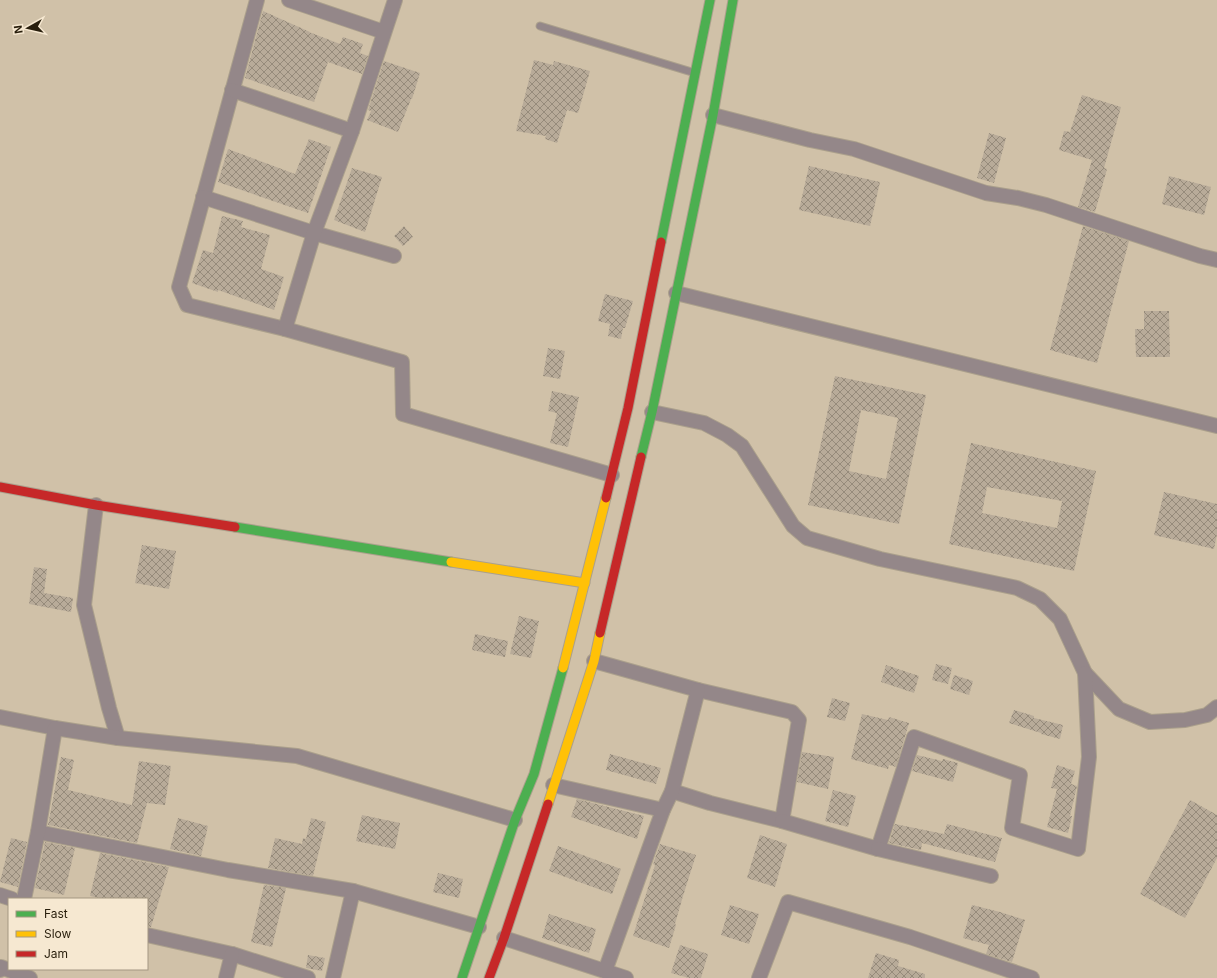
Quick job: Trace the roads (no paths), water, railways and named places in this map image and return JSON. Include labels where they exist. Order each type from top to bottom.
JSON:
[{"type":"main road","points":[[462,978],[515,820],[534,774],[586,583],[628,408],[710,0]]},
{"type":"main road","points":[[489,978],[504,938],[594,662],[631,496],[652,412],[713,115],[733,0]]},
{"type":"main road","points":[[0,487],[96,505],[586,583]]},
{"type":"street","points":[[257,0],[179,287],[187,305],[286,329],[402,362],[403,414],[612,475]]},
{"type":"street","points":[[289,0],[384,32]]},
{"type":"street","points":[[286,329],[314,233],[352,131],[395,0]]},
{"type":"street","points":[[232,90],[352,131]]},
{"type":"street","points":[[713,115],[810,140],[854,149],[986,193],[1046,204],[1200,256],[1217,260]]},
{"type":"street","points":[[203,197],[314,233],[394,256]]},
{"type":"street","points":[[676,293],[1217,426]]},
{"type":"street","points":[[652,412],[704,423],[727,434],[742,446],[793,526],[806,538],[880,559],[1017,588],[1040,599],[1060,618],[1085,673],[1119,709],[1150,722],[1185,720],[1207,715],[1217,708]]},
{"type":"street","points":[[96,505],[84,605],[118,738]]},
{"type":"street","points":[[594,662],[698,690],[792,712],[799,720],[782,821]]},
{"type":"street","points":[[878,848],[914,737],[1020,775],[1012,828],[1078,849],[1089,757],[1085,673]]},
{"type":"street","points":[[604,971],[663,810],[672,791],[698,690]]},
{"type":"street","points":[[0,717],[118,738],[298,756],[515,820]]},
{"type":"street","points":[[24,898],[38,832],[55,728]]},
{"type":"street","points":[[554,785],[663,810]]},
{"type":"street","points":[[672,791],[710,803],[782,821],[878,848],[991,876]]},
{"type":"street","points":[[38,832],[228,870],[353,891],[479,928]]},
{"type":"street","points":[[333,978],[353,891]]},
{"type":"street","points":[[759,978],[788,902],[910,937],[1032,978]]},
{"type":"street","points":[[148,935],[232,954],[308,978]]},
{"type":"street","points":[[504,938],[626,978]]},
{"type":"street","points":[[226,978],[232,954]]},
{"type":"street","points":[[0,970],[1,967],[8,970]]},
{"type":"street","points":[[9,970],[30,978]]},
{"type":"lane","points":[[540,26],[696,73]]}]
